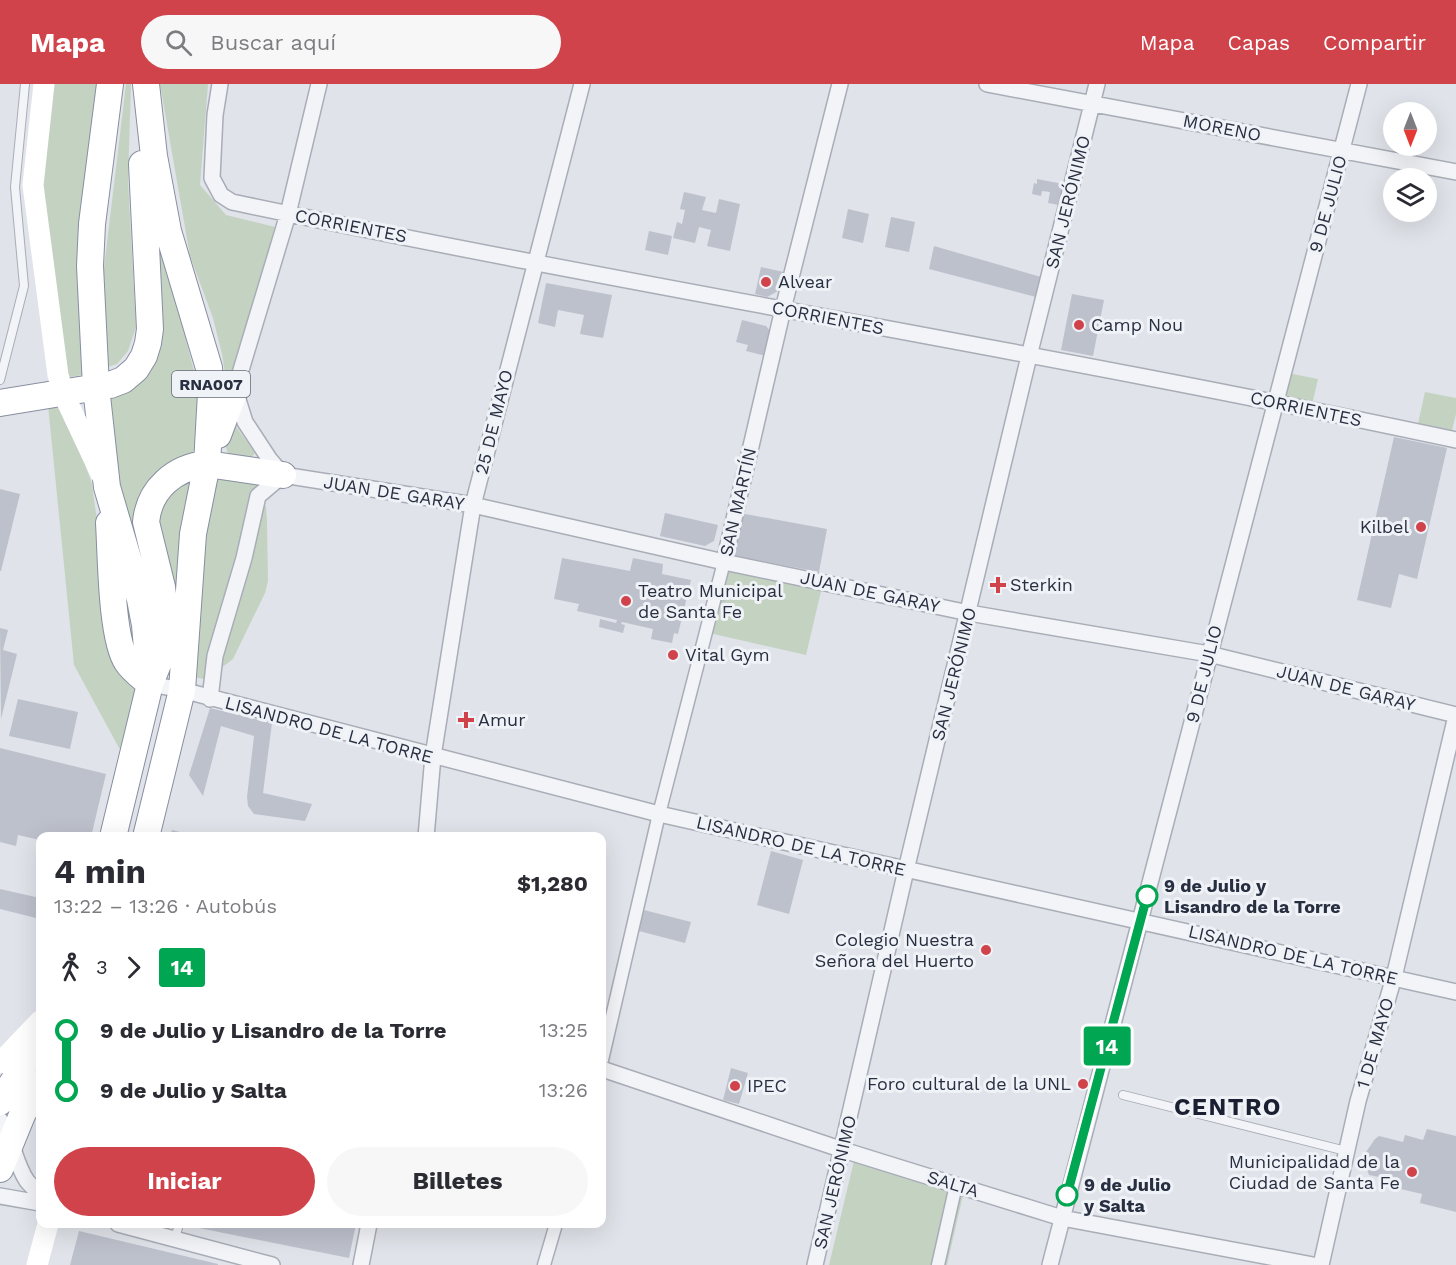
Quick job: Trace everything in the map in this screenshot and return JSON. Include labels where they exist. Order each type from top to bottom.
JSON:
[{"type":"highway","points":[[110,84],[92,224],[90,266],[96,387],[107,487],[140,598],[145,625],[150,684]]},
{"type":"highway","points":[[0,403],[111,385],[123,380],[136,369],[144,356],[150,329],[142,182],[144,84]]},
{"type":"highway","name":"RNA007","points":[[144,84],[155,164],[168,231],[209,368],[212,393],[207,464],[193,534],[182,690],[147,832]]},
{"type":"highway","points":[[207,464],[235,390]]},
{"type":"highway","points":[[114,832],[150,684],[163,645],[165,614],[162,587],[148,533],[147,512],[154,496],[173,475],[195,465],[207,464],[283,475]]},
{"type":"highway","points":[[0,1101],[36,1046]]},
{"type":"highway","points":[[0,1169],[5,1130],[36,1089]]},
{"type":"main road","points":[[44,84],[33,185],[58,375],[63,393],[107,487]]},
{"type":"main road","points":[[0,1062],[36,1025]]},
{"type":"main road","points":[[37,1265],[47,1228]]},
{"type":"street","name":"CORRIENTES","points":[[220,84],[212,178],[221,195],[232,202],[535,262],[1276,402],[1456,440]]},
{"type":"street","points":[[210,699],[215,656],[244,558],[258,496],[283,475],[270,460],[245,422],[235,390],[288,214],[319,84]]},
{"type":"street","name":"25 DE MAYO","points":[[426,832],[433,756],[473,505],[582,84]]},
{"type":"street","name":"SAN MARTÍN","points":[[606,1043],[659,814],[724,562],[783,309],[840,84]]},
{"type":"street","name":"MORENO","points":[[987,84],[1456,172]]},
{"type":"street","name":"SAN JERÓNIMO","points":[[815,1265],[906,870],[1029,356],[1097,84]]},
{"type":"street","name":"9 DE JULIO","points":[[1050,1265],[1359,84]]},
{"type":"street","name":"JUAN DE GARAY","points":[[283,475],[473,505],[724,562],[969,613],[1209,654],[1456,715]]},
{"type":"street","name":"LISANDRO DE LA TORRE","points":[[150,684],[182,690],[659,814],[1456,992]]},
{"type":"street","name":"1 DE MAYO","points":[[1321,1265],[1346,1151],[1394,977],[1456,715]]},
{"type":"street","name":"SALTA","points":[[606,1070],[843,1150],[1062,1218],[1313,1265]]},
{"type":"street","points":[[5,1130],[27,1181],[36,1190]]},
{"type":"street","points":[[938,1265],[956,1185]]},
{"type":"street","points":[[0,1196],[36,1202]]},
{"type":"street","points":[[148,1228],[177,1232],[272,1265]]},
{"type":"street","points":[[361,1265],[368,1228]]},
{"type":"street","points":[[544,1265],[555,1228]]},
{"type":"lane","points":[[0,380],[24,286],[15,187],[25,84]]},
{"type":"lane","points":[[1123,1095],[1346,1151]]},
{"type":"green space","points":[[54,84],[101,84],[79,269],[82,375],[63,378],[40,170]]},
{"type":"green space","points":[[126,84],[131,84],[128,181],[136,327],[128,351],[117,364],[105,368],[104,268]]},
{"type":"green space","points":[[160,84],[208,84],[200,185],[226,215],[275,227],[228,394],[222,354],[213,318],[190,256]]},
{"type":"green space","points":[[158,233],[194,371],[197,394],[197,445],[192,453],[174,462],[150,482],[154,615],[116,484],[108,401],[141,381],[150,372],[155,362],[160,327]]},
{"type":"green space","points":[[1288,373],[1318,379],[1312,405],[1281,399]]},
{"type":"green space","points":[[1425,392],[1456,398],[1456,414],[1451,435],[1417,428]]},
{"type":"green space","points":[[48,405],[60,409],[70,422],[92,484],[103,565],[135,686],[132,714],[123,749],[119,748],[74,665]]},
{"type":"green space","points":[[232,421],[255,453],[250,459],[230,459],[225,445]]},
{"type":"green space","points":[[218,474],[260,484],[204,679],[193,677],[209,510]]},
{"type":"green space","points":[[190,479],[185,508],[176,612],[161,552],[159,519],[161,505],[167,495]]},
{"type":"green space","points":[[260,498],[266,507],[268,581],[265,593],[233,659],[217,671]]},
{"type":"green space","points":[[726,566],[822,587],[806,655],[709,633]]},
{"type":"green space","points":[[854,1161],[963,1195],[947,1265],[829,1265]]},
{"type":"building","points":[[1037,179],[1063,184],[1059,205],[1048,203],[1050,192],[1042,191],[1041,196],[1032,194]]},
{"type":"building","points":[[684,192],[706,197],[702,210],[716,213],[719,199],[740,204],[730,251],[707,246],[711,230],[699,227],[695,243],[673,238],[677,222],[682,224],[685,210],[680,209]]},
{"type":"building","points":[[848,209],[869,214],[863,243],[842,238]]},
{"type":"building","points":[[891,217],[915,222],[909,252],[885,247]]},
{"type":"building","points":[[649,231],[672,236],[668,255],[645,250]]},
{"type":"building","points":[[934,246],[1041,277],[1036,297],[929,269]]},
{"type":"building","points":[[761,267],[784,272],[780,290],[767,297],[755,294]]},
{"type":"building","points":[[546,283],[612,295],[603,338],[580,334],[584,315],[558,310],[555,327],[538,323]]},
{"type":"building","points":[[1072,294],[1104,300],[1093,356],[1061,350]]},
{"type":"building","points":[[742,320],[766,326],[772,333],[766,356],[746,351],[748,345],[736,342]]},
{"type":"building","points":[[1394,437],[1447,448],[1417,579],[1399,574],[1391,608],[1357,600]]},
{"type":"building","points":[[0,489],[20,494],[1,571],[0,571]]},
{"type":"building","points":[[665,513],[718,525],[714,541],[705,546],[660,536]]},
{"type":"building","points":[[740,513],[827,529],[819,572],[731,555]]},
{"type":"building","name":"Teatro Municipal de Santa Fe","points":[[562,558],[630,571],[633,558],[663,564],[662,574],[691,580],[678,634],[674,633],[672,643],[651,639],[653,629],[622,622],[621,624],[625,625],[623,633],[599,627],[600,619],[616,623],[617,620],[577,611],[579,604],[554,599]]},
{"type":"building","points":[[717,590],[727,592],[725,602],[715,600]]},
{"type":"building","points":[[0,628],[8,630],[3,650],[17,654],[1,719]]},
{"type":"building","points":[[18,699],[78,712],[70,749],[9,736]]},
{"type":"building","points":[[210,708],[272,723],[263,793],[312,804],[305,821],[254,814],[248,806],[247,797],[254,736],[221,726],[203,796],[189,775]]},
{"type":"building","points":[[0,748],[106,774],[92,832],[36,832],[36,839],[18,835],[16,846],[0,842]]},
{"type":"building","points":[[771,851],[803,860],[789,914],[757,905]]},
{"type":"building","points":[[0,889],[36,897],[36,918],[0,909]]},
{"type":"building","points":[[640,909],[691,922],[685,943],[635,930]]},
{"type":"building","name":"IPEC","points":[[731,1068],[748,1073],[739,1104],[723,1100]]},
{"type":"building","name":"Municipalidad de la Ciudad de Santa Fe","points":[[1427,1129],[1456,1136],[1456,1212],[1420,1203],[1422,1194],[1392,1187],[1394,1180],[1369,1175],[1367,1170],[1366,1152],[1379,1136],[1403,1142],[1405,1135],[1423,1140]]},
{"type":"building","points":[[199,1228],[355,1228],[349,1258]]},
{"type":"building","points":[[79,1231],[218,1264],[218,1265],[70,1265]]},
{"type":"bus line","name":"14","points":[[1067,1195],[1147,896]]},
{"type":"place","name":"Alvear","points":[[766,282]]},
{"type":"place","name":"Camp Nou","points":[[1079,325]]},
{"type":"place","name":"Kilbel","points":[[1421,527]]},
{"type":"place","name":"Sterkin","points":[[998,585]]},
{"type":"place","name":"Teatro Municipal de Santa Fe","points":[[626,601]]},
{"type":"place","name":"Vital Gym","points":[[673,655]]},
{"type":"place","name":"Amur","points":[[466,720]]},
{"type":"place","name":"9 de Julio y Lisandro de la Torre","points":[[1147,896]]},
{"type":"place","name":"Colegio Nuestra Señora del Huerto","points":[[986,950]]},
{"type":"place","name":"Foro cultural de la UNL","points":[[1083,1084]]},
{"type":"place","name":"IPEC","points":[[735,1086]]},
{"type":"place","name":"Municipalidad de la Ciudad de Santa Fe","points":[[1412,1172]]},
{"type":"place","name":"9 de Julio y Salta","points":[[1067,1195]]},
{"type":"district","name":"CENTRO","points":[[1228,1107]]}]
